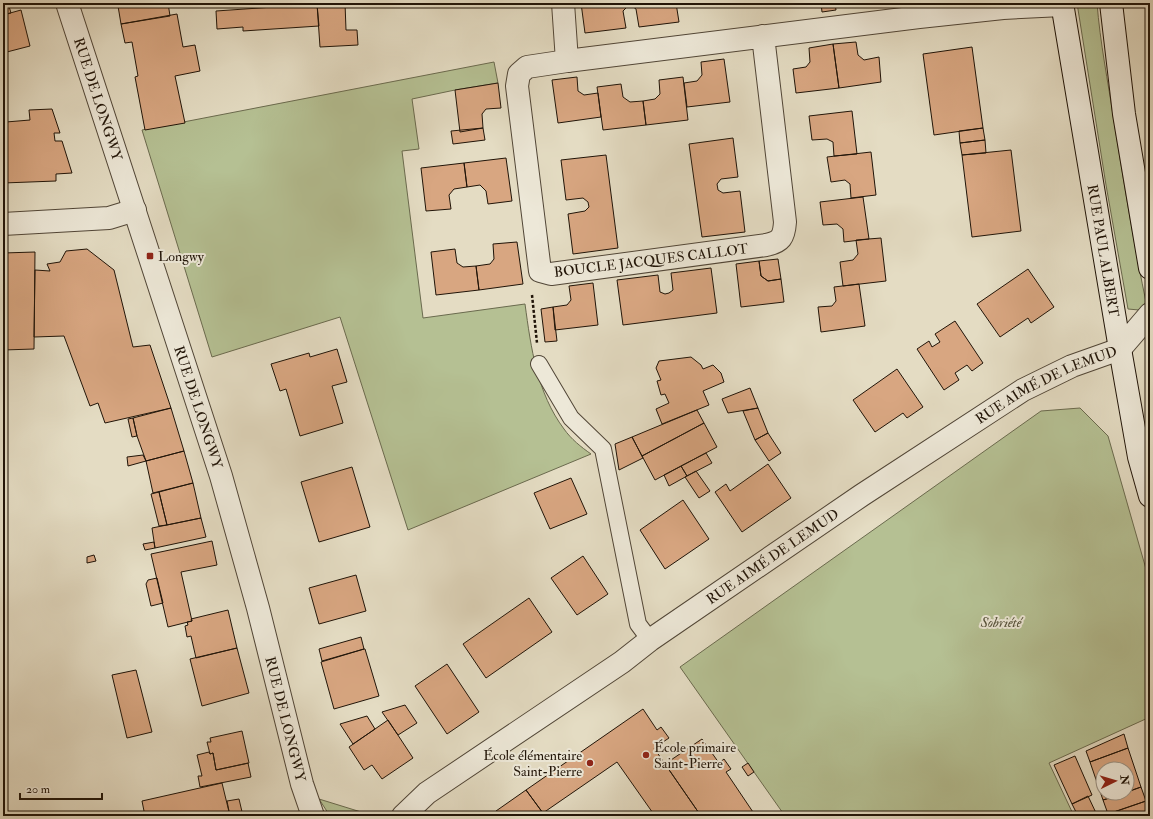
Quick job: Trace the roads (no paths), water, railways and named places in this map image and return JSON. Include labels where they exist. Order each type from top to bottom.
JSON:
[{"type":"street","name":"RUE DE LONGWY","points":[[67,3],[221,476],[258,608],[302,784],[313,816]]},
{"type":"street","points":[[563,3],[567,61]]},
{"type":"street","points":[[1111,3],[1124,114],[1150,268]]},
{"type":"street","name":"BOUCLE JACQUES CALLOT","points":[[763,36],[785,222],[781,239],[766,245],[550,274],[540,271],[517,86],[519,74],[527,67],[763,36],[1003,8],[1062,4]]},
{"type":"street","name":"RUE PAUL ALBERT","points":[[1062,4],[1120,349],[1145,456],[1150,496]]},
{"type":"street","points":[[3,224],[109,218],[134,210]]},
{"type":"street","name":"RUE AIMÉ DE LEMUD","points":[[403,816],[427,793],[622,662],[650,640],[862,495],[1023,390],[1072,366],[1120,349],[1150,314]]},
{"type":"lane","points":[[539,364],[571,418],[603,449],[638,624],[650,640]]},
{"type":"place","name":"Longwy","points":[[150,256]]},
{"type":"place","name":"École primaire Saint-Pierre","points":[[646,755]]},
{"type":"place","name":"École élémentaire Saint-Pierre","points":[[590,763]]},
{"type":"park label","name":"Sobriété","points":[[1001,622]]}]
